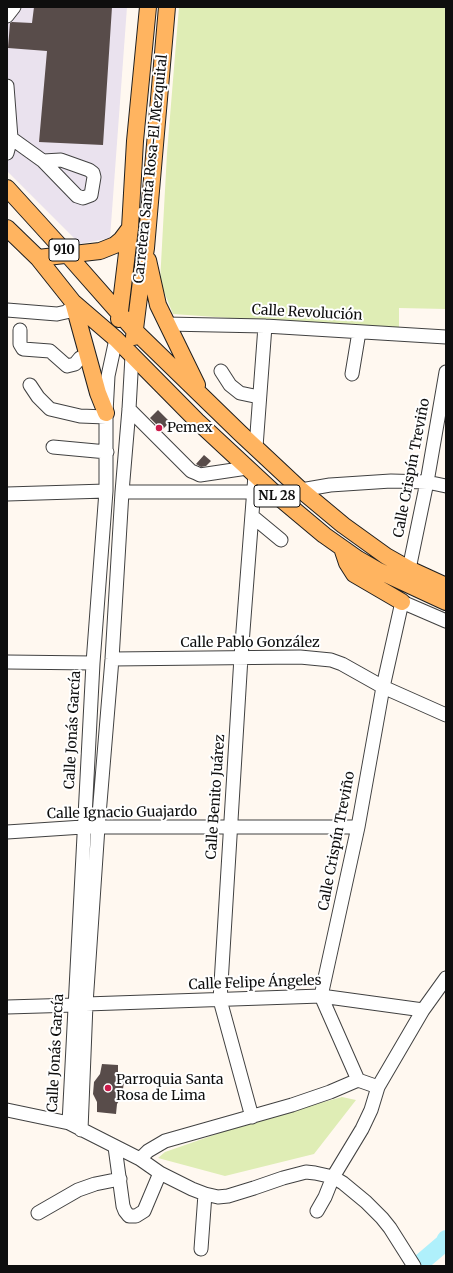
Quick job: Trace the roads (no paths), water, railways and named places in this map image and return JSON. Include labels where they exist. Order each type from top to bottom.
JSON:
[{"type":"main road","points":[[116,339],[130,228],[135,141],[148,7]]},
{"type":"main road","name":"Carretera Santa Rosa-El Mezquital","points":[[138,361],[134,330],[146,248],[167,7]]},
{"type":"main road","name":"910","points":[[7,188],[120,314]]},
{"type":"main road","name":"910","points":[[7,228],[38,258],[73,302],[116,339]]},
{"type":"main road","points":[[38,258],[91,252],[108,248],[121,240],[130,228]]},
{"type":"main road","points":[[146,248],[156,300],[166,324],[202,396]]},
{"type":"main road","points":[[73,302],[86,355],[106,415]]},
{"type":"main road","name":"NL 28","points":[[120,314],[134,330],[301,490],[366,542],[386,556],[409,569],[446,586]]},
{"type":"main road","name":"NL 28","points":[[116,339],[254,479],[342,548],[377,570],[446,602]]},
{"type":"main road","points":[[138,361],[159,368],[216,425],[240,433]]},
{"type":"main road","points":[[254,479],[285,492],[301,490]]},
{"type":"main road","points":[[342,548],[347,563],[354,574],[402,602]]},
{"type":"street","points":[[7,16],[14,7]]},
{"type":"street","points":[[7,86],[12,138],[7,153]]},
{"type":"street","points":[[12,138],[43,161]]},
{"type":"street","points":[[7,310],[57,314],[66,312],[70,309],[73,302]]},
{"type":"street","name":"Calle Revolución","points":[[166,324],[265,326],[446,337]]},
{"type":"street","points":[[256,447],[265,326]]},
{"type":"street","points":[[20,330],[20,344],[23,349],[50,351],[67,366],[75,364],[80,358],[86,355]]},
{"type":"street","points":[[352,374],[359,332]]},
{"type":"street","name":"Calle Jonás García","points":[[81,1130],[81,1004],[84,827],[93,663],[106,491],[106,415],[108,376],[116,339]]},
{"type":"street","name":"Calle Jonás García","points":[[69,1123],[98,827],[112,659],[122,492],[129,409],[138,361]]},
{"type":"street","points":[[221,371],[230,385],[240,393],[259,397]]},
{"type":"street","name":"Calle Crispín Treviño","points":[[409,569],[427,482],[446,372]]},
{"type":"street","points":[[30,385],[38,398],[50,408],[80,416],[106,415]]},
{"type":"street","points":[[129,409],[191,471],[200,475],[254,479]]},
{"type":"street","points":[[53,447],[107,452]]},
{"type":"street","points":[[122,492],[254,479]]},
{"type":"street","name":"Calle Benito Juárez","points":[[252,1117],[220,1000],[241,657],[254,479]]},
{"type":"street","points":[[301,490],[354,483],[391,481],[427,482],[446,486]]},
{"type":"street","points":[[7,494],[106,491]]},
{"type":"street","points":[[252,516],[281,540]]},
{"type":"street","points":[[402,602],[446,621]]},
{"type":"street","name":"Calle Crispín Treviño","points":[[321,996],[358,827],[383,687],[402,602]]},
{"type":"street","name":"Calle Pablo González","points":[[112,659],[300,657],[331,660],[342,664],[383,687],[446,715]]},
{"type":"street","points":[[7,662],[93,663]]},
{"type":"street","name":"Calle Ignacio Guajardo","points":[[7,832],[84,827],[358,827]]},
{"type":"street","points":[[317,1211],[325,1197],[333,1177],[362,1130],[371,1110],[378,1087],[424,1010],[446,978]]},
{"type":"street","points":[[321,996],[358,1080]]},
{"type":"street","name":"Calle Felipe Ángeles","points":[[7,1007],[321,996],[424,1010]]},
{"type":"street","points":[[140,1159],[148,1151],[165,1141],[311,1099],[358,1080],[378,1087]]},
{"type":"street","points":[[7,1110],[69,1123],[140,1159],[160,1173],[205,1194],[228,1196],[306,1172],[333,1177],[343,1183],[366,1202],[382,1218],[414,1266]]},
{"type":"street","points":[[114,1147],[123,1206],[129,1216],[140,1214],[144,1211],[160,1173]]},
{"type":"street","points":[[38,1213],[78,1190],[95,1184],[120,1179]]},
{"type":"street","points":[[201,1249],[205,1194]]},
{"type":"waterway","points":[[417,1266],[444,1243],[446,1239]]},
{"type":"place","name":"Pemex","points":[[159,428]]},
{"type":"place","name":"Parroquia Santa Rosa de Lima","points":[[108,1088]]}]
